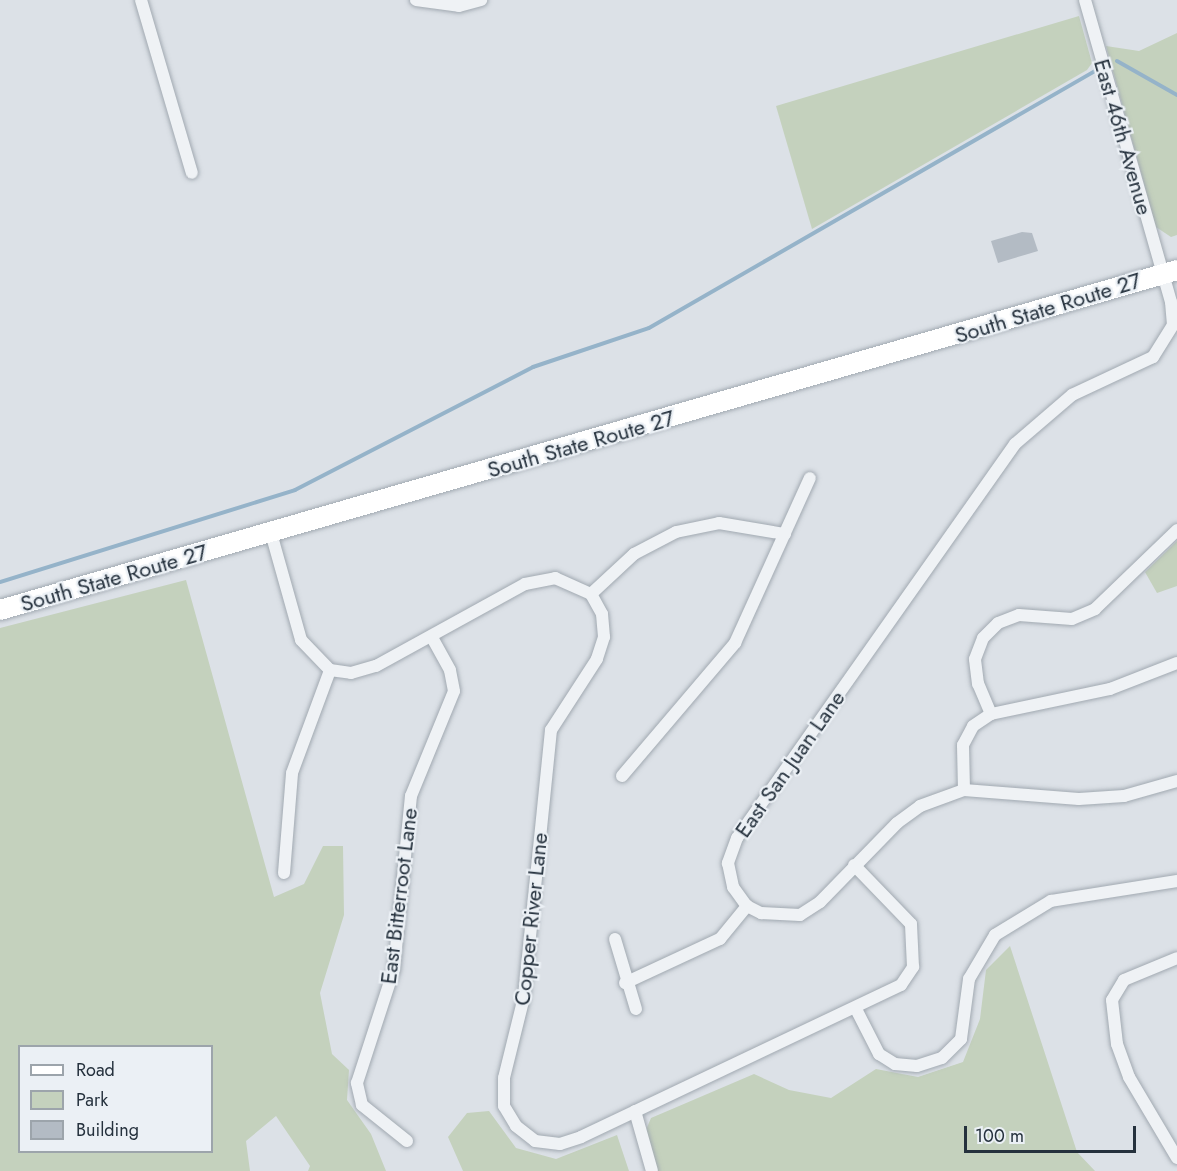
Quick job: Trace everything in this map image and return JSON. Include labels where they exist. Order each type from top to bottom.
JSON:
[{"type":"main road","name":"South State Route 27","points":[[0,610],[1169,272]]},
{"type":"street","points":[[141,0],[192,173]]},
{"type":"street","points":[[417,1],[459,6],[481,0]]},
{"type":"street","name":"East 46th Avenue","points":[[1085,0],[1169,272]]},
{"type":"street","name":"East San Juan Lane","points":[[747,906],[733,887],[728,863],[737,838],[1015,444],[1072,395],[1153,357],[1164,345],[1173,325],[1169,272]]},
{"type":"street","points":[[621,776],[735,643],[810,478]]},
{"type":"street","points":[[271,533],[301,640],[330,670],[351,674],[376,666],[525,584],[555,578],[591,594],[634,554],[676,532],[719,523],[785,534]]},
{"type":"street","points":[[990,714],[978,684],[975,659],[983,638],[998,623],[1019,615],[1072,619],[1095,609],[1177,530]]},
{"type":"street","name":"Copper River Lane","points":[[591,594],[602,614],[604,637],[597,659],[550,730],[524,998],[504,1078],[504,1106],[516,1126],[535,1141],[561,1144],[856,1010],[901,985],[913,967],[915,943],[900,910],[854,865]]},
{"type":"street","name":"East Bitterroot Lane","points":[[407,1141],[362,1105],[357,1083],[394,969],[411,796],[454,691],[450,670],[432,637]]},
{"type":"street","points":[[964,790],[963,745],[973,726],[990,714],[1110,689],[1177,663]]},
{"type":"street","points":[[284,873],[292,774],[330,670]]},
{"type":"street","points":[[625,983],[720,939],[747,906],[779,918],[800,915],[920,806],[964,790],[1079,799],[1124,796],[1177,781]]},
{"type":"street","points":[[856,1010],[879,1054],[895,1064],[917,1066],[942,1058],[961,1039],[969,979],[995,935],[1051,901],[1177,881]]},
{"type":"street","points":[[615,939],[625,983],[636,1010]]},
{"type":"street","points":[[1177,958],[1125,980],[1112,1000],[1117,1044],[1129,1077],[1177,1158]]},
{"type":"street","points":[[634,1111],[652,1171]]},
{"type":"green space","points":[[1079,16],[1092,63],[1087,70],[812,229],[776,106]]},
{"type":"green space","points":[[1177,33],[1177,235],[1171,237],[1156,227],[1106,46],[1139,51]]},
{"type":"green space","points":[[1177,541],[1177,586],[1157,593],[1145,572]]},
{"type":"green space","points":[[186,580],[274,897],[304,884],[323,846],[343,846],[344,915],[320,993],[332,1054],[349,1070],[347,1100],[371,1134],[386,1171],[308,1171],[310,1166],[276,1116],[246,1141],[250,1171],[0,1171],[0,628]]},
{"type":"green space","points":[[1010,946],[1077,1152],[1095,1171],[657,1171],[646,1130],[651,1118],[754,1074],[789,1090],[831,1098],[876,1069],[918,1077],[963,1062],[980,1019],[986,970]]},
{"type":"green space","points":[[489,1111],[516,1148],[556,1159],[617,1135],[629,1171],[463,1171],[448,1137],[467,1113]]},
{"type":"building","points":[[1022,232],[1032,233],[1038,251],[998,263],[991,241]]},
{"type":"waterway","points":[[1117,61],[1177,95]]},
{"type":"waterway","points":[[0,582],[295,490],[533,367],[649,328],[1095,71]]}]
